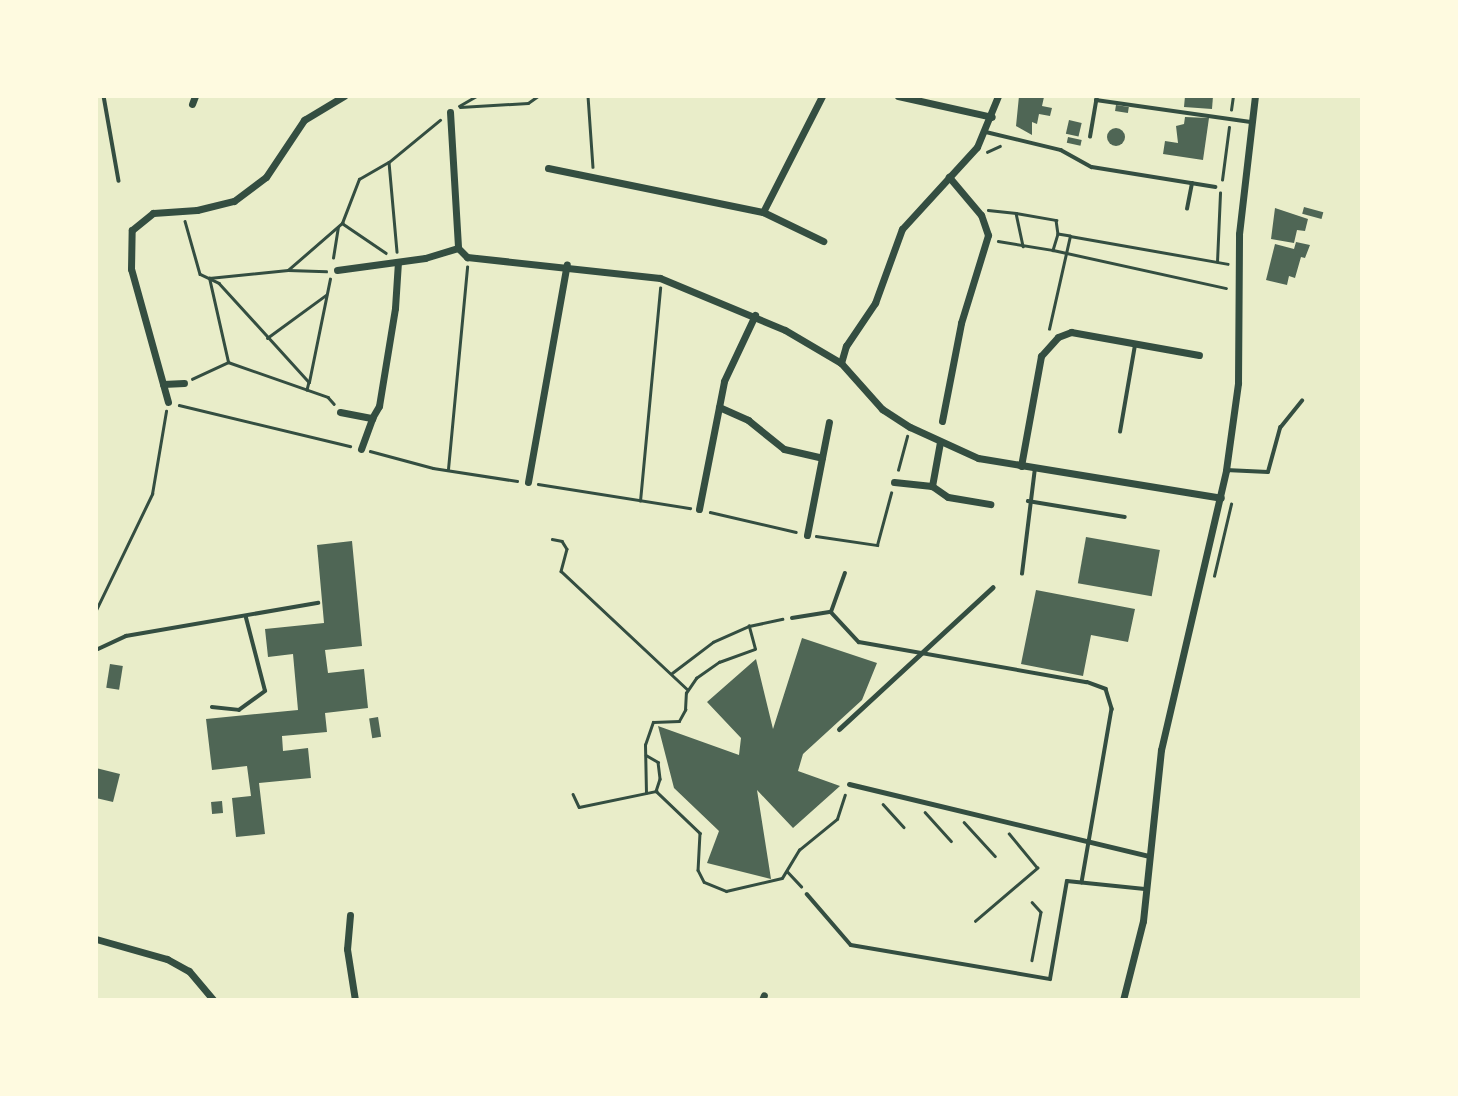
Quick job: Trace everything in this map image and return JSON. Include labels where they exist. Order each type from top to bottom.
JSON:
[{"type":"street","points":[[168,402],[131,269],[132,230],[153,214],[234,201],[266,177],[304,120],[344,96]]},
{"type":"street","points":[[763,212],[822,96]]},
{"type":"street","points":[[898,96],[992,117]]},
{"type":"street","points":[[841,363],[846,346],[875,303],[902,229],[986,132],[998,96]]},
{"type":"street","points":[[1123,1000],[1147,890],[1157,773],[1174,687],[1226,470],[1238,383],[1238,265],[1255,96]]},
{"type":"street","points":[[453,110],[458,248],[467,257],[567,264],[660,278],[755,315],[841,363],[882,409],[910,427],[978,458],[1221,498]]},
{"type":"street","points":[[548,168],[763,212],[823,241]]},
{"type":"street","points":[[942,421],[961,323],[992,240],[981,215],[949,177]]},
{"type":"street","points":[[334,270],[398,262],[458,248]]},
{"type":"street","points":[[360,449],[379,406],[396,308],[398,262]]},
{"type":"street","points":[[528,482],[567,264]]},
{"type":"street","points":[[699,509],[727,371],[755,315]]},
{"type":"street","points":[[1021,466],[1044,351],[1058,337],[1071,332],[1199,355]]},
{"type":"street","points":[[163,384],[184,383]]},
{"type":"street","points":[[719,407],[748,420],[784,449],[821,458]]},
{"type":"street","points":[[340,412],[372,418]]},
{"type":"street","points":[[807,535],[829,422]]},
{"type":"street","points":[[932,486],[940,442]]},
{"type":"street","points":[[894,482],[932,486],[948,497],[990,504]]},
{"type":"street","points":[[839,729],[993,587]]},
{"type":"street","points":[[849,784],[1149,856]]},
{"type":"street","points":[[350,915],[347,949],[355,1000]]},
{"type":"street","points":[[96,939],[167,958],[189,971],[213,1000]]},
{"type":"lane","points":[[104,96],[119,181]]},
{"type":"lane","points":[[1090,137],[1097,98],[1252,122]]},
{"type":"lane","points":[[986,132],[1061,150],[1092,167],[1215,187]]},
{"type":"lane","points":[[1187,209],[1192,183]]},
{"type":"lane","points":[[1120,432],[1136,343]]},
{"type":"lane","points":[[1226,470],[1268,472],[1280,428],[1302,401]]},
{"type":"lane","points":[[1022,573],[1028,501],[1035,468]]},
{"type":"lane","points":[[1028,501],[1125,517]]},
{"type":"lane","points":[[831,612],[845,573]]},
{"type":"lane","points":[[96,650],[126,636],[246,618],[318,603]]},
{"type":"lane","points":[[792,618],[831,612]]},
{"type":"lane","points":[[831,612],[856,641],[1087,681],[1106,689],[1112,709],[1082,883]]},
{"type":"lane","points":[[212,707],[239,710],[265,691],[246,618]]},
{"type":"lane","points":[[807,894],[851,945],[1050,979],[1067,881],[1147,890]]},
{"type":"path","points":[[288,270],[342,223],[359,178],[389,162],[453,110],[476,96]]},
{"type":"path","points":[[453,110],[528,103],[538,96]]},
{"type":"path","points":[[588,96],[594,177]]},
{"type":"path","points":[[1217,262],[1233,96]]},
{"type":"path","points":[[981,159],[1000,146],[1003,136]]},
{"type":"path","points":[[389,162],[398,262]]},
{"type":"path","points":[[984,205],[992,215]]},
{"type":"path","points":[[988,210],[1056,220],[1058,234],[1053,250]]},
{"type":"path","points":[[182,211],[200,274],[209,278],[309,382]]},
{"type":"path","points":[[1016,213],[1023,246]]},
{"type":"path","points":[[342,223],[398,262]]},
{"type":"path","points":[[307,390],[326,295],[334,270],[338,227]]},
{"type":"path","points":[[997,231],[992,240],[1067,252],[1238,290]]},
{"type":"path","points":[[1058,234],[1238,265]]},
{"type":"path","points":[[1044,351],[1070,236]]},
{"type":"path","points":[[447,470],[467,257]]},
{"type":"path","points":[[209,278],[288,270],[334,270]]},
{"type":"path","points":[[209,278],[228,362]]},
{"type":"path","points":[[639,502],[660,278]]},
{"type":"path","points":[[266,338],[326,295]]},
{"type":"path","points":[[184,383],[228,362],[328,397],[340,412]]},
{"type":"path","points":[[96,610],[152,494],[168,402],[447,470],[639,502],[699,509],[807,535],[877,545],[910,427]]},
{"type":"path","points":[[552,539],[562,541],[567,549],[561,571],[687,690]]},
{"type":"path","points":[[672,673],[713,642],[749,626],[792,618]]},
{"type":"path","points":[[646,793],[645,755],[653,722],[679,721],[685,710],[687,690],[708,668],[755,649],[749,626]]},
{"type":"path","points":[[645,755],[658,762],[660,779],[656,792]]},
{"type":"path","points":[[573,794],[579,807],[656,792],[700,833],[698,870],[710,888],[726,891],[775,881],[787,871],[799,850],[837,819],[849,784]]},
{"type":"path","points":[[870,789],[904,827]]},
{"type":"path","points":[[915,800],[951,841]]},
{"type":"path","points":[[953,809],[995,856]]},
{"type":"path","points":[[975,921],[1037,867],[996,819]]},
{"type":"path","points":[[787,871],[807,894]]},
{"type":"path","points":[[1032,902],[1041,912],[1032,960]]},
{"type":"building","points":[[1019,96],[1044,97],[1042,106],[1052,108],[1050,116],[1039,114],[1037,124],[1032,122],[1032,135],[1016,126]]},
{"type":"building","points":[[1185,96],[1213,96],[1212,109],[1184,107]]},
{"type":"building","points":[[1116,105],[1129,107],[1128,113],[1115,111]]},
{"type":"building","points":[[1185,117],[1209,118],[1203,160],[1163,154],[1165,141],[1178,143],[1176,126],[1184,124]]},
{"type":"building","points":[[1069,120],[1082,123],[1079,137],[1066,134]]},
{"type":"building","points":[[1112,128],[1120,128],[1125,137],[1123,144],[1112,146],[1107,141],[1107,133]]},
{"type":"building","points":[[1068,137],[1082,140],[1080,146],[1067,143]]},
{"type":"building","points":[[1304,207],[1323,212],[1322,219],[1302,214]]},
{"type":"building","points":[[1275,208],[1308,219],[1305,231],[1297,230],[1294,243],[1271,239]]},
{"type":"building","points":[[1296,242],[1310,245],[1305,258],[1301,257],[1295,278],[1289,276],[1287,285],[1266,280],[1275,244],[1294,249]]},
{"type":"building","points":[[1086,537],[1160,550],[1152,596],[1078,583]]},
{"type":"building","points":[[352,541],[362,646],[325,650],[328,673],[364,669],[368,708],[325,713],[327,732],[282,736],[283,751],[308,748],[311,778],[259,783],[265,834],[236,837],[232,798],[251,796],[247,766],[212,770],[206,719],[298,710],[293,654],[268,657],[265,629],[324,623],[317,545]]},
{"type":"building","points":[[1036,590],[1135,609],[1128,642],[1091,635],[1083,676],[1021,664]]},
{"type":"building","points":[[802,638],[877,663],[862,700],[803,754],[798,771],[840,786],[793,828],[757,790],[771,879],[707,863],[719,831],[674,788],[658,726],[739,755],[741,738],[707,702],[756,659],[773,729]]},
{"type":"building","points":[[110,664],[123,666],[119,690],[106,688]]},
{"type":"building","points":[[378,717],[381,737],[372,738],[369,718]]},
{"type":"building","points":[[96,768],[120,774],[113,802],[96,798]]},
{"type":"building","points":[[222,801],[223,813],[212,814],[211,802]]}]
